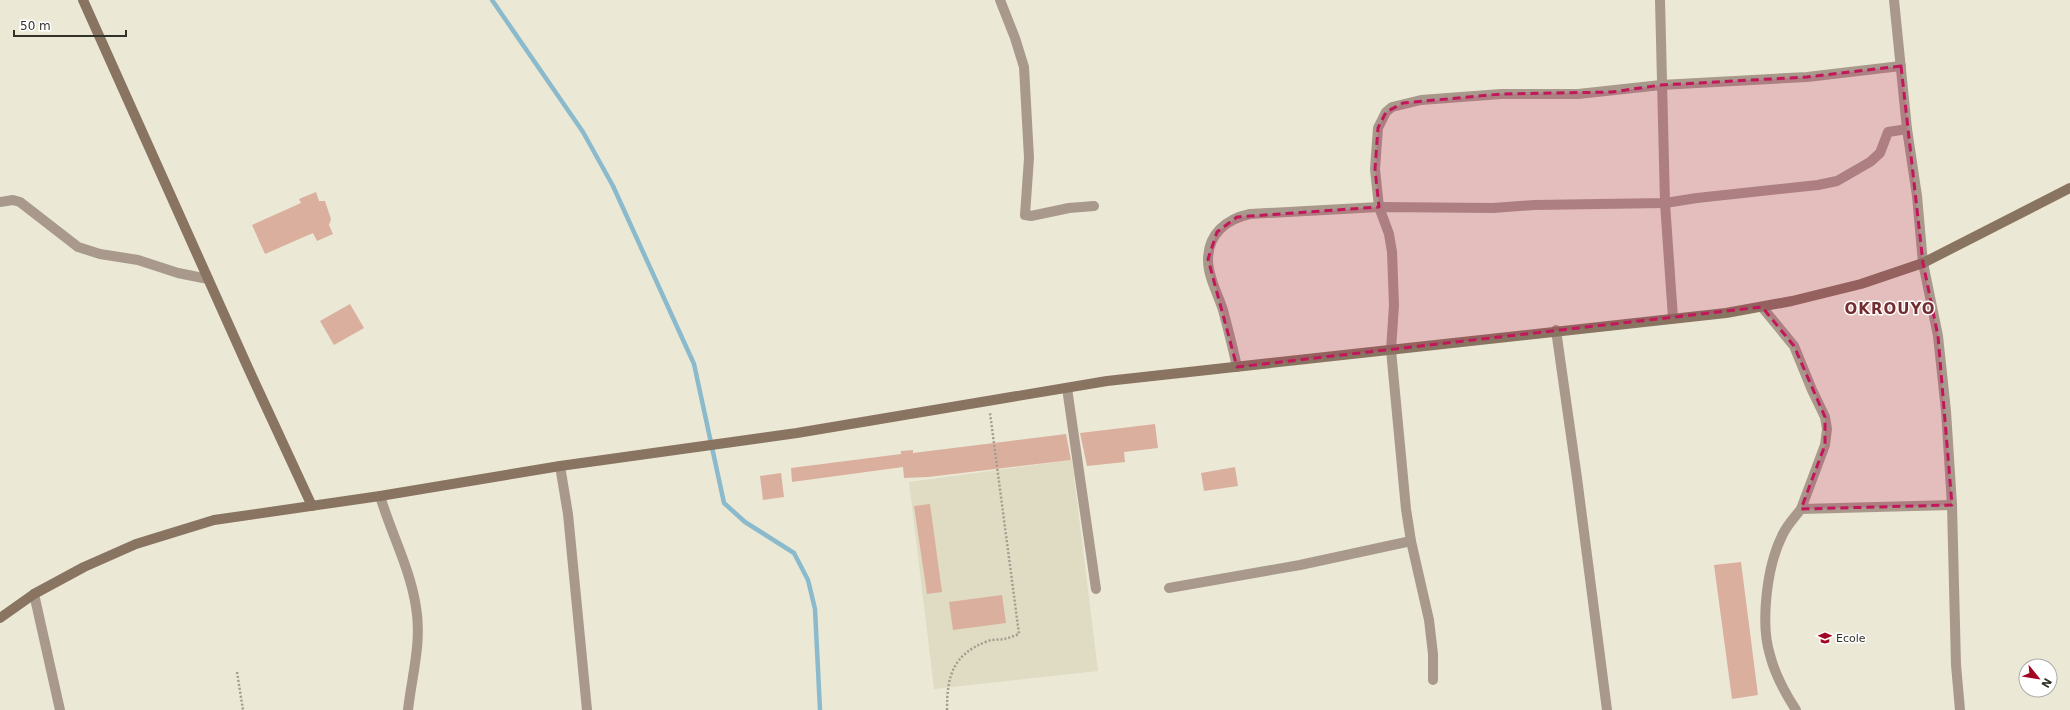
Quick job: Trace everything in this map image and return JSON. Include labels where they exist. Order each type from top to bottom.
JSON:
[{"type":"main road","points":[[83,0],[312,506]]},
{"type":"main road","points":[[0,618],[34,594],[84,567],[136,544],[214,520],[380,496],[560,466],[798,433],[1067,388],[1556,330],[1673,318],[1792,301],[1861,284],[1923,263],[2070,188]]},
{"type":"street","points":[[1000,0],[1015,38],[1024,67],[1029,158],[1025,215],[1031,216],[1069,208],[1094,206]]},
{"type":"street","points":[[1660,0],[1664,203],[1673,318]]},
{"type":"street","points":[[1894,0],[1907,130],[1917,196],[1923,263],[1938,336],[1946,411],[1952,505],[1956,665],[1960,710]]},
{"type":"street","points":[[1433,680],[1433,654],[1429,620],[1411,541],[1401,458],[1391,350],[1394,305],[1392,252],[1389,234],[1379,207],[1375,169],[1377,134],[1381,120],[1392,107],[1429,99],[1501,94],[1578,94],[1662,85],[1807,77],[1901,66]]},
{"type":"street","points":[[1238,367],[1222,308],[1210,274],[1208,259],[1216,232],[1225,223],[1237,217],[1250,214],[1379,207],[1493,208],[1534,205],[1664,203],[1818,185],[1837,181],[1860,170],[1877,157],[1888,132],[1907,130]]},
{"type":"street","points":[[0,202],[13,200],[20,202],[68,241],[86,250],[138,260],[178,273],[208,279]]},
{"type":"street","points":[[1762,306],[1794,346],[1825,417],[1827,429],[1825,445],[1801,509],[1782,535],[1772,559],[1765,613],[1769,654],[1777,676],[1796,710]]},
{"type":"street","points":[[1556,330],[1578,478],[1607,710]]},
{"type":"street","points":[[1067,388],[1096,589]]},
{"type":"street","points":[[560,466],[568,514],[587,710]]},
{"type":"street","points":[[380,496],[387,521],[409,577],[416,607],[418,640],[408,710]]},
{"type":"street","points":[[1801,509],[1952,505]]},
{"type":"street","points":[[1169,588],[1300,565],[1411,541]]},
{"type":"street","points":[[34,594],[60,710]]},
{"type":"path","points":[[947,710],[950,677],[955,665],[962,655],[990,640],[1005,639],[1019,634],[989,400]]},
{"type":"path","points":[[238,672],[243,710]]},
{"type":"highlighted area","points":[[1901,66],[1923,263],[1938,336],[1952,505],[1801,509],[1825,445],[1825,417],[1794,346],[1762,307],[1237,367],[1208,259],[1217,232],[1237,217],[1379,207],[1375,169],[1378,128],[1386,112],[1403,103],[1501,94],[1612,92],[1661,85],[1807,77]]},
{"type":"shaded area","points":[[1072,460],[1098,671],[934,689],[909,482]]},
{"type":"building","points":[[316,192],[319,201],[325,201],[331,219],[329,225],[333,234],[317,241],[313,233],[265,254],[252,225],[301,203],[299,199]]},
{"type":"building","points":[[350,304],[364,328],[334,345],[320,321]]},
{"type":"building","points":[[1155,424],[1158,448],[1124,452],[1125,462],[1087,466],[1080,433]]},
{"type":"building","points":[[1066,434],[1071,460],[928,477],[904,478],[903,467],[792,482],[791,468],[901,454],[901,451],[913,450],[913,453]]},
{"type":"building","points":[[1235,467],[1238,486],[1204,491],[1201,473]]},
{"type":"building","points":[[781,473],[784,497],[763,500],[760,476]]},
{"type":"building","points":[[930,504],[942,592],[927,594],[914,506]]},
{"type":"building","points":[[1741,562],[1758,695],[1732,699],[1714,565]]},
{"type":"building","points":[[1002,595],[1006,623],[953,630],[949,602]]},
{"type":"waterway","points":[[492,0],[583,132],[613,186],[694,364],[724,503],[745,522],[794,553],[808,580],[815,609],[820,710]]},
{"type":"place","name":"Ecole","points":[[1825,638]]},
{"type":"district","name":"OKROUYO","points":[[1890,309]]}]
